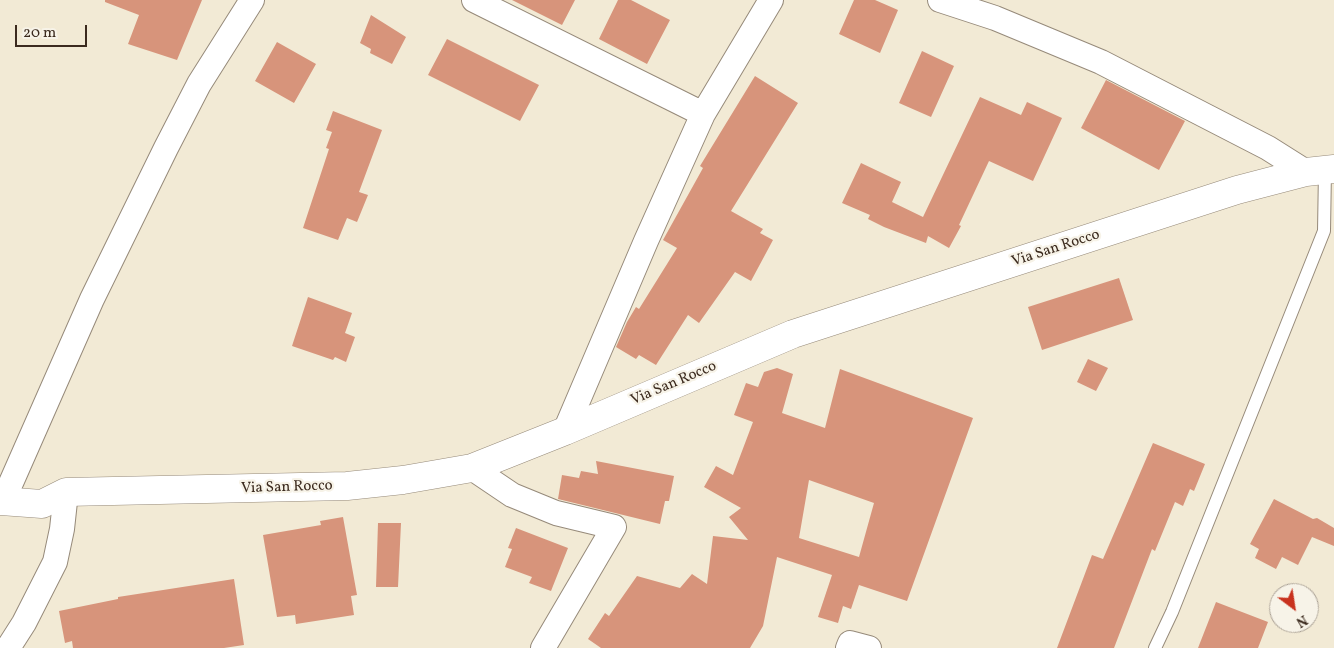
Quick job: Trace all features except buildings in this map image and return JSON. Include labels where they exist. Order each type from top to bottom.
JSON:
[{"type":"street","points":[[2,501],[92,299],[166,148],[198,84],[252,0]]},
{"type":"street","points":[[474,0],[703,114]]},
{"type":"street","points":[[565,432],[646,241],[703,114],[772,0]]},
{"type":"street","points":[[940,0],[994,18],[1100,62],[1268,148],[1322,171]]},
{"type":"street","name":"Via San Rocco","points":[[2,501],[42,504],[66,492],[347,486],[403,480],[472,468],[565,432],[793,334],[1237,190],[1322,171]]},
{"type":"street","points":[[472,468],[512,494],[556,513],[614,528],[543,648]]},
{"type":"street","points":[[8,648],[24,623],[55,562],[62,530],[66,492]]},
{"type":"street","points":[[848,648],[850,643],[869,648]]},
{"type":"lane","points":[[1155,648],[1180,594],[1324,231],[1322,171]]}]
